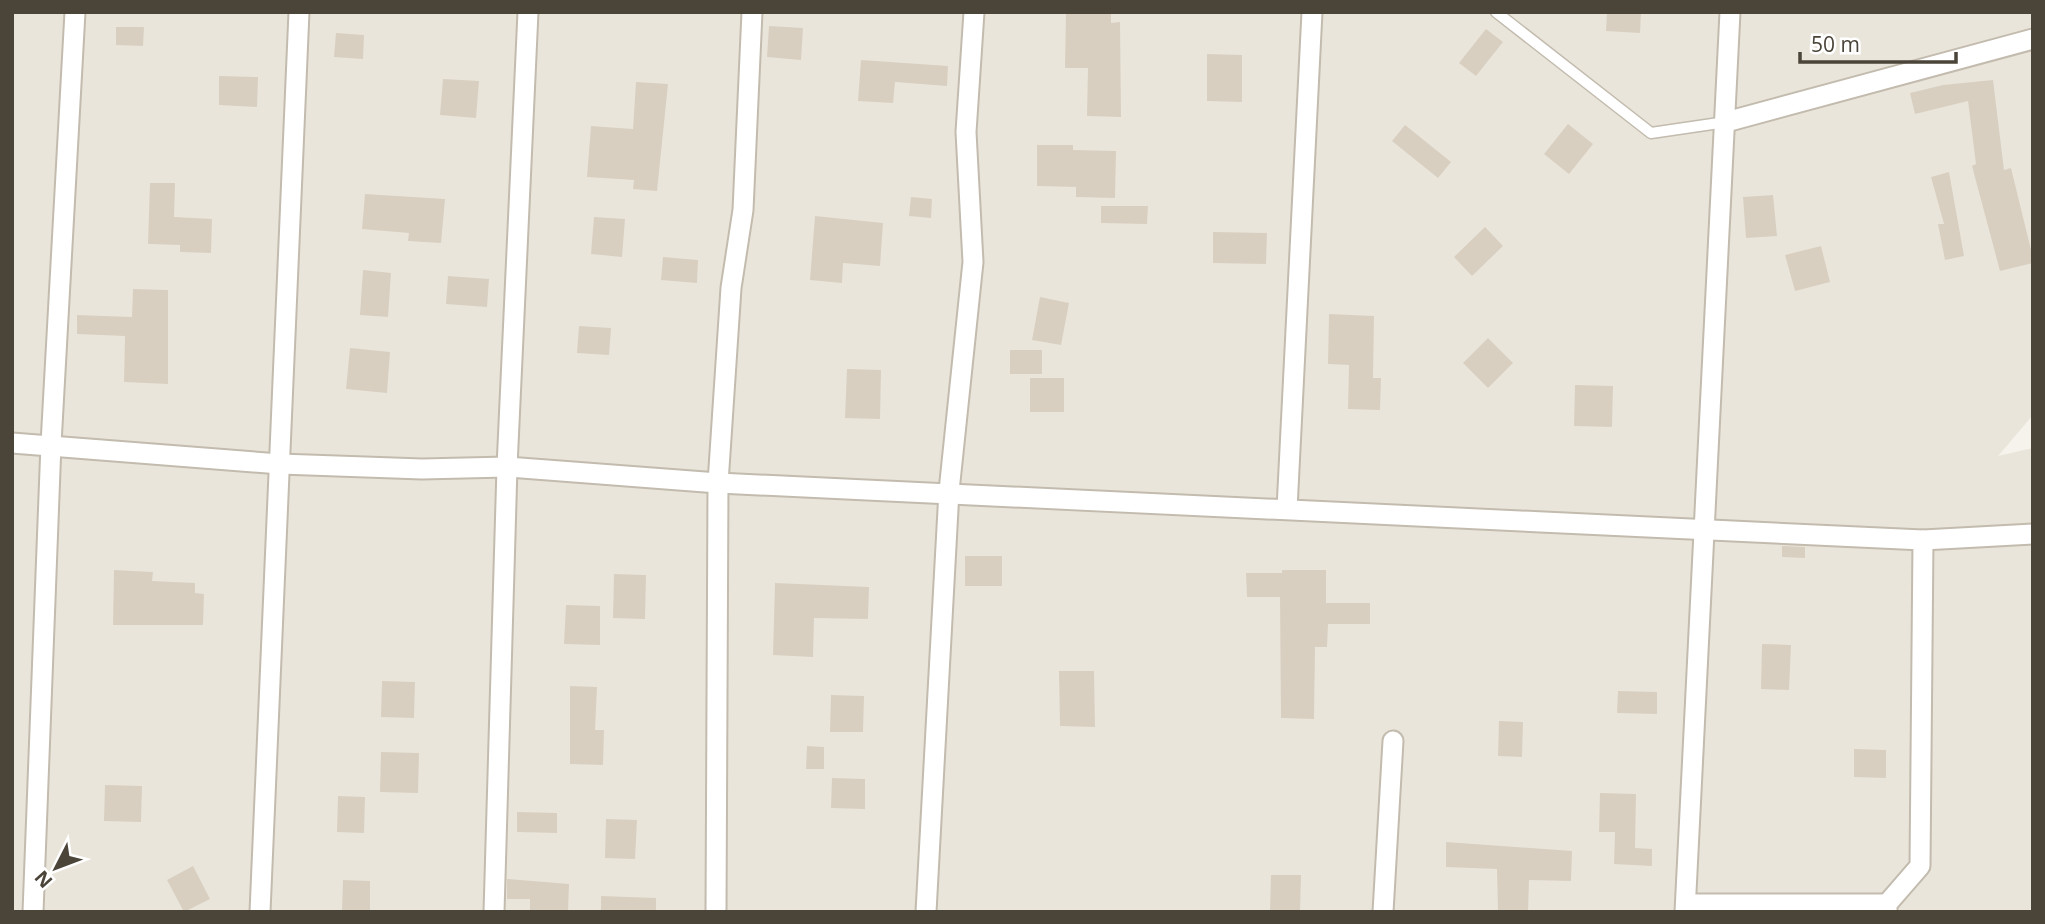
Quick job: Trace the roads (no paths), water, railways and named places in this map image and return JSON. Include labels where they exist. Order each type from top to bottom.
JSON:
[{"type":"street","points":[[33,912],[51,444],[75,12]]},
{"type":"street","points":[[260,912],[299,12]]},
{"type":"street","points":[[494,912],[507,467],[528,12]]},
{"type":"street","points":[[716,912],[719,482],[731,289],[743,210],[752,12]]},
{"type":"street","points":[[926,912],[949,491],[972,262],[967,132],[974,12]]},
{"type":"street","points":[[1287,509],[1312,12]]},
{"type":"street","points":[[1730,12],[1686,908],[1887,908],[1920,866],[1923,540]]},
{"type":"street","points":[[1726,122],[2033,39]]},
{"type":"street","points":[[12,443],[280,464],[422,469],[507,467],[719,482],[1705,527],[1923,540],[2033,534]]},
{"type":"street","points":[[1383,912],[1393,741]]},
{"type":"lane","points":[[1496,12],[1651,133],[1726,122]]}]
